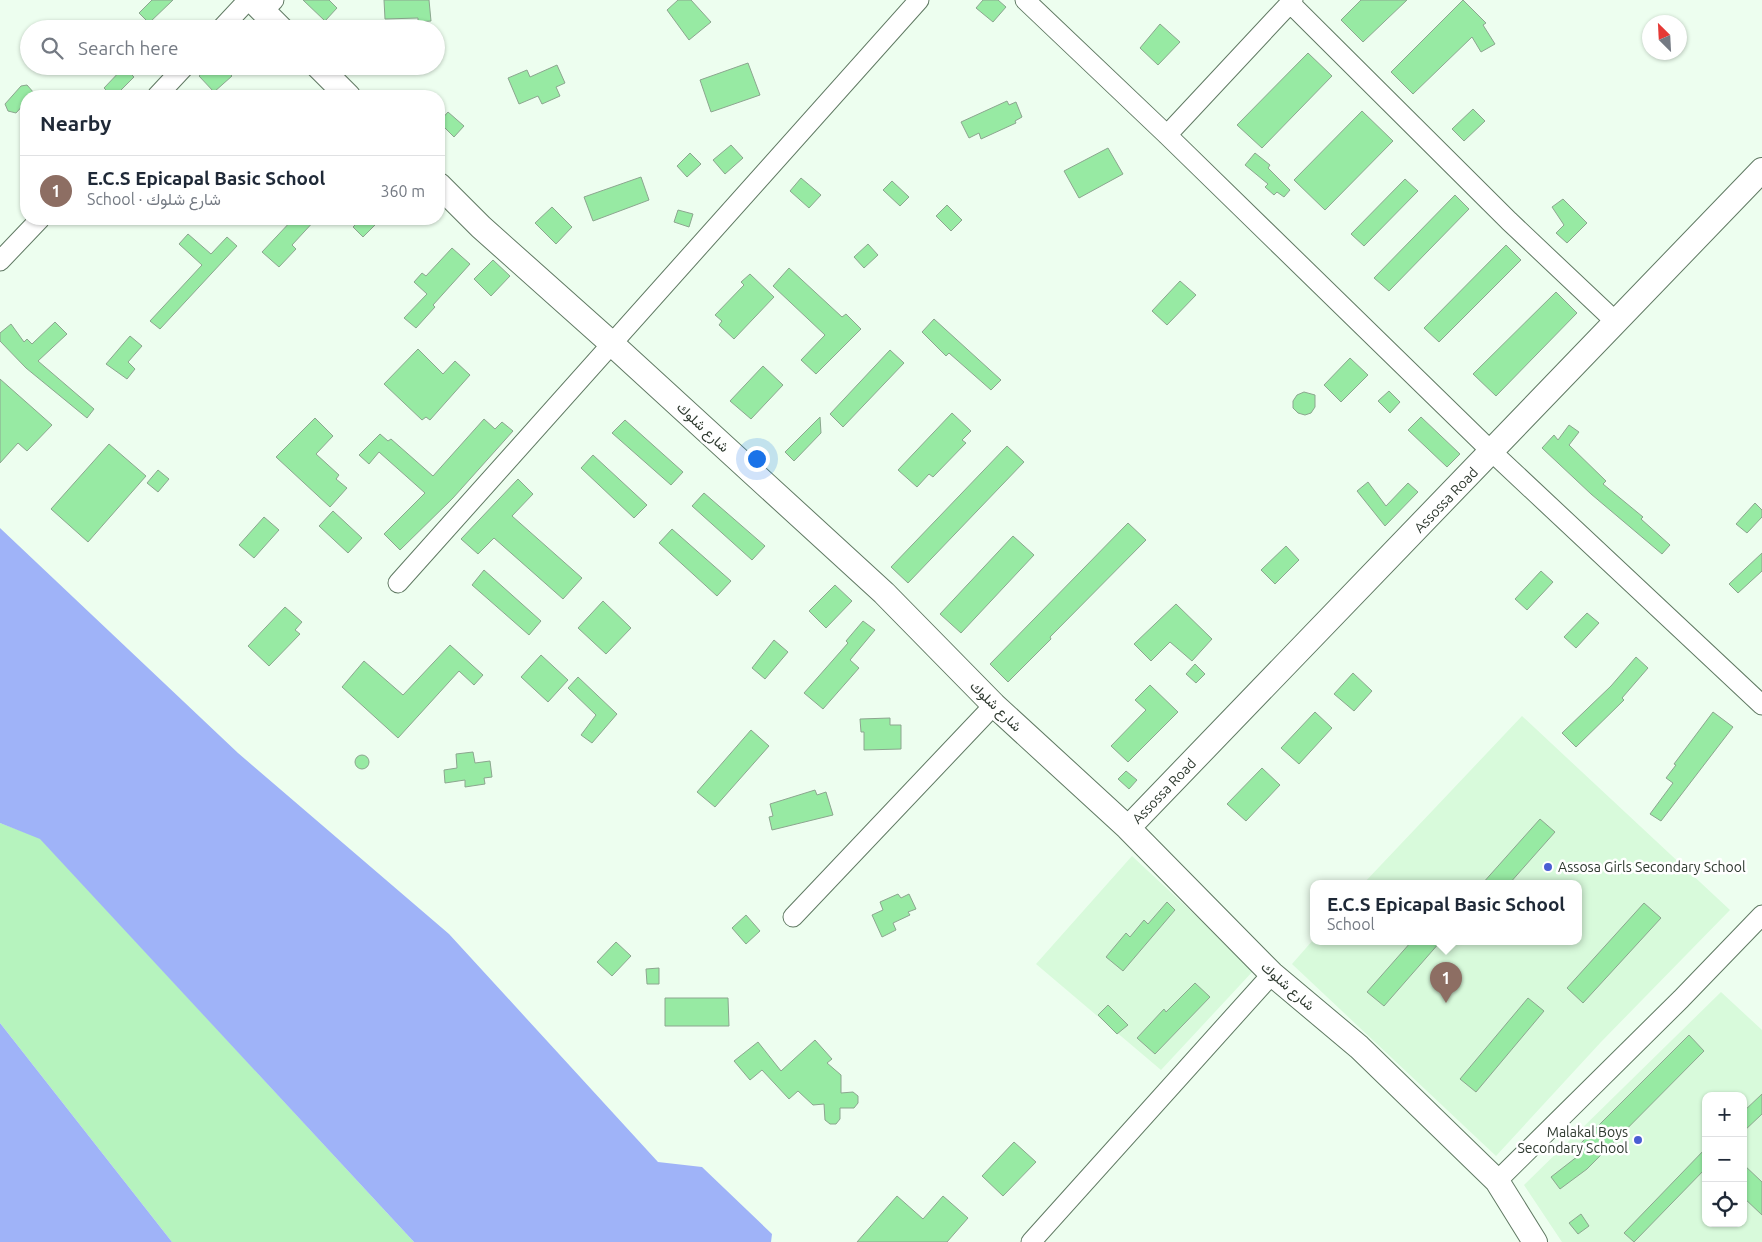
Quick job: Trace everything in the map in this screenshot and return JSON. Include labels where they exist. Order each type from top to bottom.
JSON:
[{"type":"street","points":[[398,583],[919,0]]},
{"type":"street","points":[[1025,0],[1168,135],[1492,452],[1762,705]]},
{"type":"street","points":[[1168,135],[1291,2],[1509,221],[1617,323]]},
{"type":"street","points":[[234,20],[259,3],[273,20]]},
{"type":"street","points":[[163,90],[177,75]]},
{"type":"street","points":[[327,75],[342,90]]},
{"type":"street","name":"Assossa Road","points":[[1128,828],[1617,323],[1762,170]]},
{"type":"street","name":"شارع شلوك","points":[[445,191],[481,227],[611,343],[884,593],[994,705],[1128,828],[1272,974],[1359,1047],[1497,1181],[1535,1242]]},
{"type":"street","points":[[0,261],[34,225]]},
{"type":"street","points":[[792,917],[994,705]]},
{"type":"street","points":[[1497,1181],[1681,999],[1762,914]]},
{"type":"street","points":[[1031,1242],[1272,974]]},
{"type":"shaded area","points":[[1522,716],[1730,910],[1601,1042],[1496,1156],[1292,964],[1310,943],[1310,945],[1582,945],[1582,880],[1367,880]]},
{"type":"shaded area","points":[[1132,856],[1254,970],[1161,1070],[1036,964]]},
{"type":"shaded area","name":"Malakal Boys Secondary School","points":[[1721,992],[1762,1030],[1762,1242],[1562,1242],[1524,1185]]},
{"type":"green space","points":[[0,823],[40,838],[414,1242],[172,1242],[0,1023]]},
{"type":"water","points":[[0,528],[238,753],[449,934],[658,1162],[702,1167],[772,1234],[771,1242],[414,1242],[40,839],[0,823]]},
{"type":"water","points":[[0,1023],[172,1242],[0,1242]]},
{"type":"building","points":[[152,0],[173,0],[152,20],[146,20],[139,13]]},
{"type":"building","points":[[303,0],[329,0],[337,8],[324,20]]},
{"type":"building","points":[[384,0],[429,0],[431,20],[418,20],[418,18],[385,19]]},
{"type":"building","points":[[678,0],[691,0],[711,22],[689,40],[667,10]]},
{"type":"building","points":[[983,0],[998,0],[1006,7],[993,22],[976,8]]},
{"type":"building","points":[[1361,0],[1407,0],[1363,42],[1341,20]]},
{"type":"building","points":[[1463,0],[1486,23],[1483,25],[1495,44],[1481,52],[1472,37],[1413,94],[1391,72]]},
{"type":"building","points":[[1160,24],[1180,42],[1158,65],[1140,48]]},
{"type":"building","points":[[1308,53],[1332,76],[1262,148],[1237,125]]},
{"type":"building","points":[[748,63],[760,95],[711,112],[700,80]]},
{"type":"building","points":[[557,65],[565,83],[556,87],[560,96],[542,104],[538,96],[519,104],[508,78],[527,70],[530,77]]},
{"type":"building","points":[[116,75],[132,75],[134,77],[121,90],[106,90],[104,88]]},
{"type":"building","points":[[199,76],[232,76],[216,90],[212,90]]},
{"type":"building","points":[[27,85],[31,90],[20,90],[20,109],[16,113],[8,111],[5,104],[21,86]]},
{"type":"building","points":[[1007,101],[1009,105],[1016,102],[1022,117],[1015,121],[1016,123],[981,139],[979,133],[969,138],[961,122]]},
{"type":"building","points":[[1473,109],[1485,121],[1464,141],[1452,129]]},
{"type":"building","points":[[1362,111],[1393,141],[1325,210],[1294,180]]},
{"type":"building","points":[[448,112],[464,126],[454,137],[445,128],[445,115]]},
{"type":"building","points":[[731,145],[743,158],[725,174],[713,160]]},
{"type":"building","points":[[1108,148],[1123,174],[1079,198],[1064,171]]},
{"type":"building","points":[[690,153],[701,164],[687,177],[677,166]]},
{"type":"building","points":[[1255,153],[1270,165],[1268,168],[1290,190],[1284,197],[1277,192],[1274,195],[1265,187],[1268,184],[1245,165]]},
{"type":"building","points":[[641,177],[649,200],[593,221],[584,197]]},
{"type":"building","points":[[801,178],[821,195],[809,208],[790,191]]},
{"type":"building","points":[[1405,179],[1418,191],[1364,246],[1351,234]]},
{"type":"building","points":[[892,181],[909,197],[900,206],[883,190]]},
{"type":"building","points":[[1455,195],[1469,209],[1389,291],[1374,278]]},
{"type":"building","points":[[1563,199],[1587,223],[1567,243],[1556,233],[1564,225],[1552,207]]},
{"type":"building","points":[[947,205],[962,220],[951,231],[936,216]]},
{"type":"building","points":[[552,207],[572,227],[556,244],[535,223]]},
{"type":"building","points":[[678,210],[693,214],[689,227],[674,222]]},
{"type":"building","points":[[287,225],[310,225],[292,245],[296,249],[279,267],[262,252]]},
{"type":"building","points":[[355,225],[375,225],[363,237],[353,227]]},
{"type":"building","points":[[188,234],[211,254],[227,237],[237,246],[160,329],[150,321],[202,265],[179,244]]},
{"type":"building","points":[[868,244],[878,255],[864,268],[854,257]]},
{"type":"building","points":[[1506,245],[1521,260],[1439,342],[1424,328]]},
{"type":"building","points":[[452,248],[470,264],[433,305],[435,307],[416,328],[404,318],[427,294],[414,282],[422,273],[426,276]]},
{"type":"building","points":[[493,260],[510,276],[491,296],[474,279]]},
{"type":"building","points":[[789,268],[842,317],[846,314],[861,329],[816,374],[801,360],[825,335],[773,286]]},
{"type":"building","points":[[750,274],[774,297],[734,339],[719,325],[722,321],[715,315],[744,285],[741,282]]},
{"type":"building","points":[[1180,281],[1196,295],[1167,325],[1152,311]]},
{"type":"building","points":[[1556,292],[1577,313],[1496,396],[1473,374]]},
{"type":"building","points":[[934,319],[1001,380],[991,390],[949,353],[946,356],[922,332]]},
{"type":"building","points":[[55,322],[67,334],[38,361],[94,409],[87,418],[26,368],[0,341],[0,333],[11,324],[24,342],[27,339],[32,344]]},
{"type":"building","points":[[130,336],[142,346],[128,362],[135,369],[127,379],[106,364]]},
{"type":"building","points":[[418,349],[443,374],[455,361],[470,375],[430,420],[426,417],[422,420],[384,384]]},
{"type":"building","points":[[890,350],[904,363],[843,427],[830,414]]},
{"type":"building","points":[[1350,358],[1368,375],[1341,402],[1324,385]]},
{"type":"building","points":[[763,366],[783,385],[751,419],[730,401]]},
{"type":"building","points":[[0,379],[52,425],[27,451],[18,443],[0,463]]},
{"type":"building","points":[[1389,391],[1400,402],[1390,413],[1378,401]]},
{"type":"building","points":[[1304,392],[1315,395],[1315,407],[1311,413],[1305,415],[1298,413],[1293,408],[1293,401],[1297,395]]},
{"type":"building","points":[[952,413],[971,431],[962,440],[966,443],[933,477],[929,474],[917,487],[898,470]]},
{"type":"building","points":[[820,417],[821,433],[794,461],[785,452]]},
{"type":"building","points":[[1421,417],[1460,454],[1447,467],[1408,430]]},
{"type":"building","points":[[315,418],[333,436],[316,454],[339,475],[336,479],[347,488],[330,507],[276,457]]},
{"type":"building","points":[[484,419],[495,429],[502,422],[513,431],[453,498],[400,550],[384,534],[425,493],[379,452],[369,464],[359,455],[380,434],[388,441],[391,439],[433,476]]},
{"type":"building","points":[[625,420],[683,472],[671,485],[612,433]]},
{"type":"building","points":[[1569,425],[1579,432],[1569,445],[1606,481],[1603,484],[1643,517],[1641,519],[1670,545],[1662,554],[1591,494],[1542,448],[1554,435],[1558,440]]},
{"type":"building","points":[[109,444],[146,476],[88,542],[51,509]]},
{"type":"building","points":[[1007,446],[1024,462],[908,583],[891,567]]},
{"type":"building","points":[[593,455],[647,505],[634,518],[581,468]]},
{"type":"building","points":[[158,470],[169,479],[158,492],[147,483]]},
{"type":"building","points":[[518,479],[533,494],[512,516],[582,578],[563,599],[494,538],[478,554],[461,539]]},
{"type":"building","points":[[1368,482],[1386,506],[1408,483],[1418,492],[1385,526],[1357,491]]},
{"type":"building","points":[[704,493],[765,546],[752,560],[692,506]]},
{"type":"building","points":[[1755,503],[1762,510],[1762,517],[1747,533],[1736,524]]},
{"type":"building","points":[[333,511],[362,538],[348,553],[319,526]]},
{"type":"building","points":[[264,517],[279,530],[254,558],[239,545]]},
{"type":"building","points":[[1128,523],[1146,540],[1008,682],[990,664]]},
{"type":"building","points":[[672,529],[731,581],[717,596],[659,543]]},
{"type":"building","points":[[1013,536],[1034,555],[961,633],[940,614]]},
{"type":"building","points":[[1286,546],[1299,560],[1275,584],[1261,570]]},
{"type":"building","points":[[1762,553],[1762,571],[1738,593],[1729,584]]},
{"type":"building","points":[[484,570],[541,621],[529,635],[472,585]]},
{"type":"building","points":[[1541,571],[1553,582],[1527,610],[1515,599]]},
{"type":"building","points":[[835,585],[852,601],[826,628],[809,611]]},
{"type":"building","points":[[603,601],[631,628],[606,654],[578,628]]},
{"type":"building","points":[[1176,604],[1212,639],[1192,661],[1170,642],[1151,661],[1134,644]]},
{"type":"building","points":[[285,607],[302,622],[295,630],[300,634],[269,666],[248,646]]},
{"type":"building","points":[[1587,613],[1599,623],[1576,648],[1564,637]]},
{"type":"building","points":[[863,621],[875,630],[850,660],[859,668],[823,709],[804,693],[848,643],[846,641]]},
{"type":"building","points":[[774,640],[788,652],[765,679],[752,668]]},
{"type":"building","points":[[450,645],[483,675],[474,685],[459,671],[398,738],[342,687],[364,661],[403,695]]},
{"type":"building","points":[[541,655],[568,680],[548,702],[521,677]]},
{"type":"building","points":[[1636,657],[1648,668],[1622,698],[1624,700],[1576,747],[1562,733],[1611,686]]},
{"type":"building","points":[[1195,664],[1205,674],[1196,683],[1186,674]]},
{"type":"building","points":[[1353,673],[1372,691],[1354,711],[1334,694]]},
{"type":"building","points":[[578,677],[617,714],[592,743],[581,735],[596,715],[568,688]]},
{"type":"building","points":[[1150,685],[1178,712],[1128,762],[1111,746],[1146,710],[1135,700]]},
{"type":"building","points":[[1315,712],[1332,728],[1299,764],[1281,748]]},
{"type":"building","points":[[1713,712],[1733,727],[1661,821],[1650,814],[1673,783],[1666,778],[1676,765],[1674,764]]},
{"type":"building","points":[[890,718],[890,725],[901,725],[901,749],[864,750],[864,732],[861,732],[860,719]]},
{"type":"building","points":[[751,730],[769,746],[715,807],[697,792]]},
{"type":"building","points":[[473,752],[475,763],[490,761],[492,777],[484,778],[485,784],[465,787],[465,780],[445,783],[444,770],[457,768],[456,754]]},
{"type":"building","points":[[362,755],[367,757],[369,762],[367,767],[362,769],[357,767],[355,762],[357,757]]},
{"type":"building","points":[[1262,768],[1280,785],[1246,821],[1227,804]]},
{"type":"building","points":[[1126,771],[1137,780],[1129,789],[1118,779]]},
{"type":"building","points":[[815,790],[817,795],[826,792],[833,815],[772,830],[769,817],[773,816],[770,804]]},
{"type":"building","points":[[1540,819],[1555,832],[1513,880],[1486,880]]},
{"type":"building","points":[[898,894],[901,898],[909,894],[916,909],[908,912],[910,915],[893,923],[896,930],[882,937],[872,915],[883,910],[880,902]]},
{"type":"building","points":[[1167,902],[1175,910],[1123,971],[1106,957],[1126,933],[1130,937],[1144,920],[1148,924]]},
{"type":"building","points":[[1644,903],[1661,918],[1583,1003],[1567,988]]},
{"type":"building","points":[[746,915],[760,931],[746,944],[732,928]]},
{"type":"building","points":[[616,942],[631,956],[612,976],[597,962]]},
{"type":"building","points":[[1408,945],[1437,945],[1384,1006],[1367,992]]},
{"type":"building","points":[[659,968],[659,984],[647,984],[646,969]]},
{"type":"building","points":[[1195,983],[1210,997],[1155,1054],[1137,1038],[1164,1009],[1166,1012]]},
{"type":"building","points":[[665,998],[728,998],[729,1026],[665,1026]]},
{"type":"building","points":[[1528,998],[1544,1011],[1476,1092],[1460,1079]]},
{"type":"building","points":[[1108,1005],[1128,1025],[1117,1034],[1098,1015]]},
{"type":"building","points":[[1689,1035],[1704,1051],[1587,1169],[1560,1189],[1551,1177],[1578,1156],[1573,1151]]},
{"type":"building","points":[[815,1040],[832,1059],[827,1063],[841,1075],[841,1093],[853,1092],[858,1096],[858,1103],[854,1108],[840,1108],[840,1119],[836,1124],[830,1124],[825,1120],[824,1104],[813,1105],[798,1091],[789,1099],[762,1070],[750,1080],[734,1061],[758,1042],[781,1071]]},
{"type":"building","points":[[1762,1094],[1762,1114],[1747,1128],[1747,1108]]},
{"type":"building","points":[[1014,1142],[1036,1162],[1003,1196],[982,1176]]},
{"type":"building","points":[[1702,1152],[1702,1172],[1634,1242],[1624,1233]]},
{"type":"building","points":[[1747,1168],[1762,1182],[1762,1215],[1747,1201]]},
{"type":"building","points":[[897,1196],[923,1219],[943,1196],[968,1218],[947,1242],[857,1242]]},
{"type":"building","points":[[1581,1214],[1589,1226],[1578,1234],[1569,1223]]},
{"type":"place","name":"Assosa Girls Secondary School","points":[[1548,867]]},
{"type":"place","name":"E.C.S Epicapal Basic School","points":[[1446,1003]]},
{"type":"place","name":"Malakal Boys Secondary School","points":[[1638,1140]]}]
